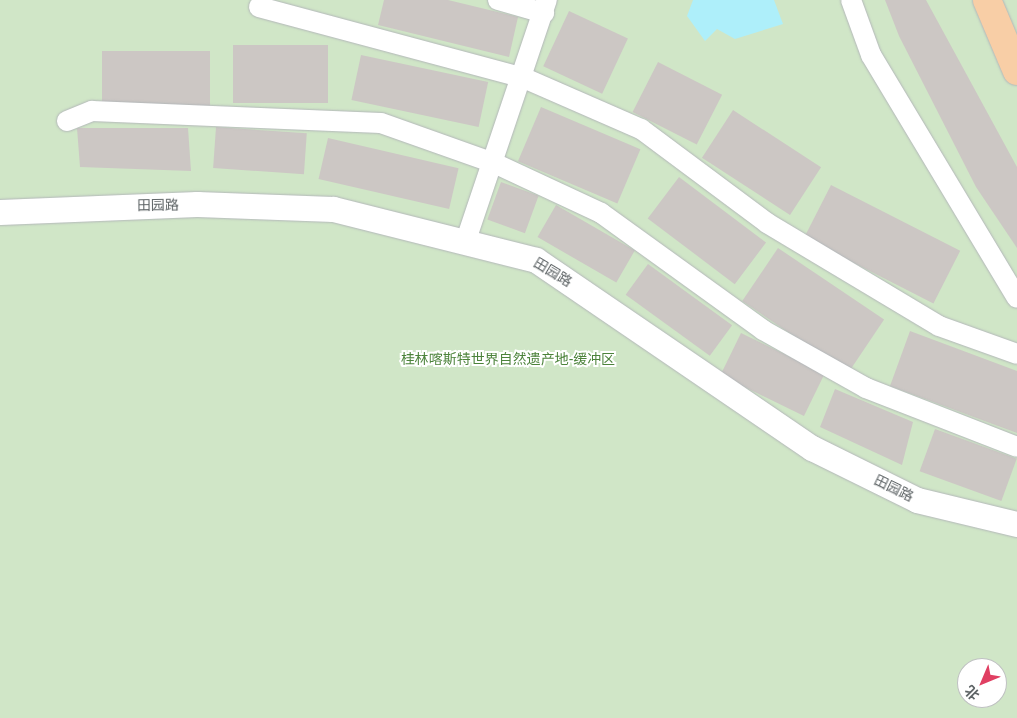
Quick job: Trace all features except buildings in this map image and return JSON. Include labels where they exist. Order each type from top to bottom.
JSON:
[{"type":"highway","points":[[987,0],[1017,71]]},
{"type":"street","points":[[466,240],[524,78],[546,7],[498,0]]},
{"type":"street","points":[[851,0],[871,55],[1017,298]]},
{"type":"street","points":[[259,7],[524,78],[641,129],[766,223],[940,326],[1017,354]]},
{"type":"street","points":[[67,121],[92,111],[381,124],[494,163],[601,213],[763,330],[866,388],[1017,447]]},
{"type":"street","name":"田园路","points":[[0,212],[197,204],[333,210],[466,240],[536,260],[812,448],[917,500],[1017,524]]},
{"type":"green space","name":"桂林喀斯特世界自然遗产地-缓冲区","points":[[0,0],[1017,0],[1017,718],[0,718]]},
{"type":"water","points":[[693,0],[774,0],[783,24],[735,39],[717,29],[705,41],[687,16]]}]
